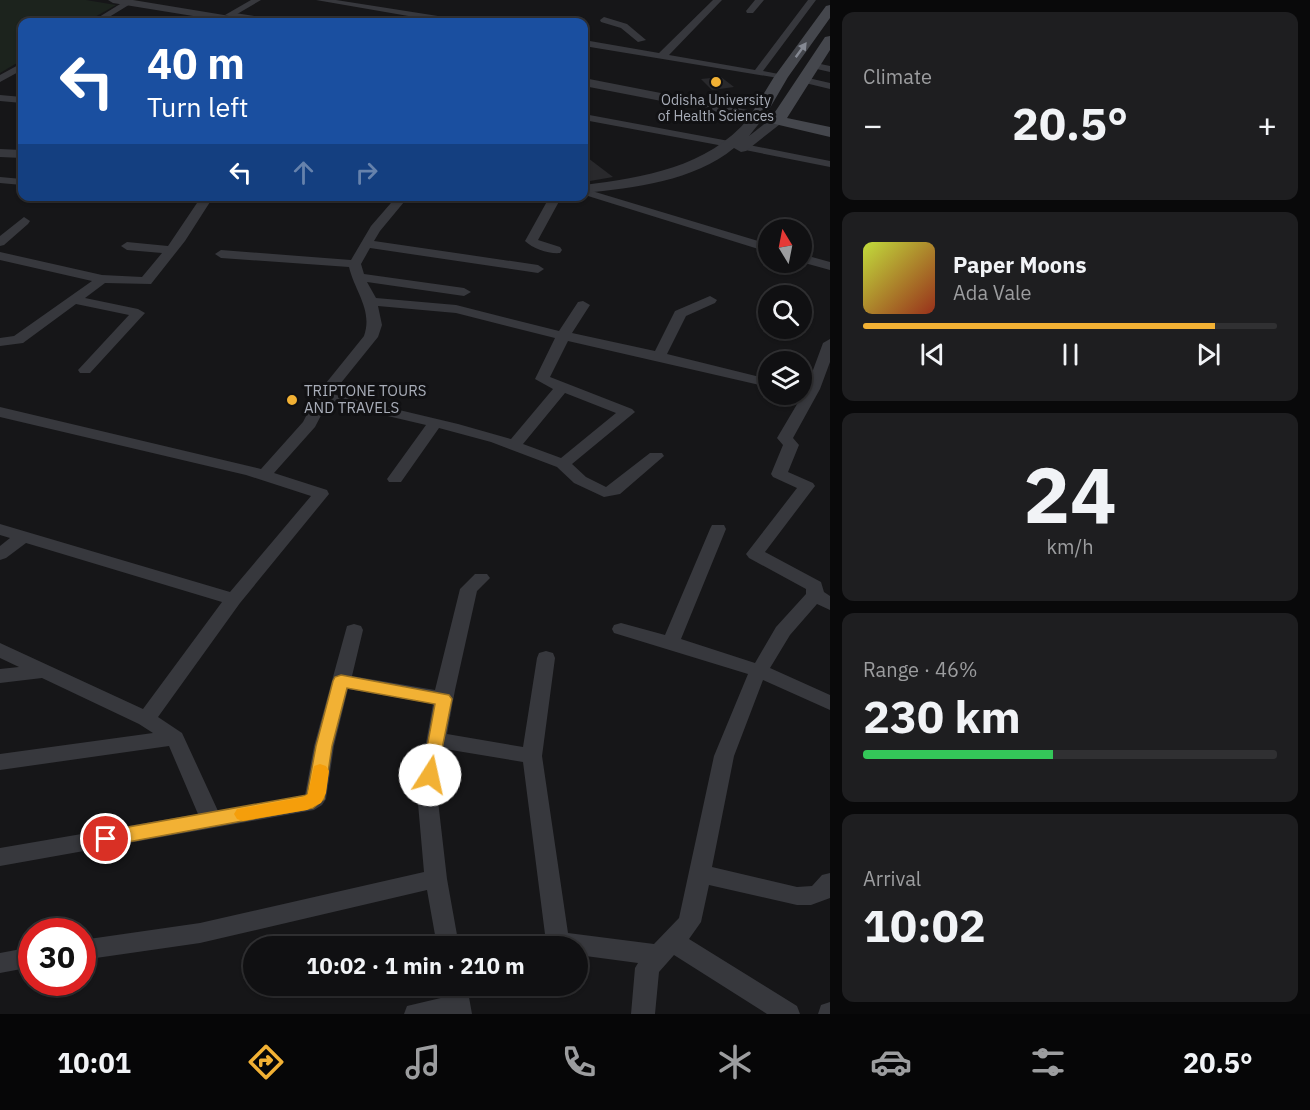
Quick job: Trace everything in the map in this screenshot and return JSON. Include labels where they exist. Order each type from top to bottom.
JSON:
[{"type":"main road","points":[[824,131],[781,116],[761,112],[781,78],[830,9]]},
{"type":"main road","points":[[781,116],[811,66],[830,40]]},
{"type":"street","points":[[113,0],[223,18]]},
{"type":"street","points":[[143,0],[249,18]]},
{"type":"street","points":[[229,15],[258,0]]},
{"type":"street","points":[[320,0],[432,18]]},
{"type":"street","points":[[662,56],[718,0]]},
{"type":"street","points":[[750,11],[760,0]]},
{"type":"street","points":[[757,73],[812,0]]},
{"type":"street","points":[[102,18],[128,3]]},
{"type":"street","points":[[604,20],[624,26],[641,40]]},
{"type":"street","points":[[588,44],[781,78]]},
{"type":"street","points":[[811,66],[830,69]]},
{"type":"street","points":[[0,79],[18,68]]},
{"type":"street","points":[[588,76],[761,112]]},
{"type":"street","points":[[804,80],[830,86]]},
{"type":"street","points":[[588,83],[761,112]]},
{"type":"street","points":[[0,98],[18,100]]},
{"type":"street","points":[[588,192],[640,185],[694,170],[744,140],[761,112]]},
{"type":"street","points":[[588,192],[695,164],[729,144],[763,134],[781,116]]},
{"type":"street","points":[[588,119],[729,144]]},
{"type":"street","points":[[744,140],[830,164]]},
{"type":"street","points":[[0,153],[18,154]]},
{"type":"street","points":[[0,157],[18,159]]},
{"type":"street","points":[[0,180],[18,182]]},
{"type":"street","points":[[588,193],[758,245]]},
{"type":"street","points":[[0,256],[102,279],[146,281],[171,250],[197,201]]},
{"type":"street","points":[[264,475],[310,424],[322,396],[371,338],[375,325],[371,302],[356,270],[375,230],[400,201]]},
{"type":"street","points":[[553,201],[531,241],[556,250]]},
{"type":"street","points":[[0,243],[24,222]]},
{"type":"street","points":[[367,244],[538,269]]},
{"type":"street","points":[[126,246],[171,250]]},
{"type":"street","points":[[221,254],[356,270],[464,292]]},
{"type":"street","points":[[812,261],[830,266]]},
{"type":"street","points":[[0,342],[18,340],[102,279]]},
{"type":"street","points":[[74,300],[138,313],[85,370]]},
{"type":"street","points":[[660,355],[680,314],[710,300]]},
{"type":"street","points":[[371,302],[445,306],[563,336],[660,355],[758,380]]},
{"type":"street","points":[[563,464],[627,412],[542,379],[563,336],[583,305]]},
{"type":"street","points":[[812,380],[830,343]]},
{"type":"street","points":[[513,446],[542,414],[562,387]]},
{"type":"street","points":[[322,396],[435,423],[513,446],[563,464],[580,480],[604,492],[614,491],[656,456]]},
{"type":"street","points":[[643,1014],[647,968],[690,922],[724,756],[736,730],[750,685],[783,631],[822,599],[815,585],[755,554],[807,486],[779,474],[791,445],[785,438],[800,405]]},
{"type":"street","points":[[0,412],[264,475],[321,494],[234,599],[146,719]]},
{"type":"street","points":[[395,479],[435,423]]},
{"type":"street","points":[[0,529],[234,599]]},
{"type":"street","points":[[671,642],[718,529]]},
{"type":"street","points":[[0,554],[24,536]]},
{"type":"street","points":[[446,936],[436,879],[427,792],[444,699],[469,588],[481,578]]},
{"type":"street","points":[[621,629],[671,642],[759,671],[830,703]]},
{"type":"street","points":[[0,857],[307,804],[315,799],[324,746],[354,630]]},
{"type":"street","points":[[0,650],[146,719],[175,738],[211,819]]},
{"type":"street","points":[[546,658],[532,756],[558,942],[666,948],[788,1014]]},
{"type":"street","points":[[0,676],[44,671]]},
{"type":"street","points":[[341,681],[444,699]]},
{"type":"street","points":[[0,762],[175,738]]},
{"type":"street","points":[[436,740],[532,756]]},
{"type":"street","points":[[699,873],[803,897],[817,894],[830,882]]},
{"type":"street","points":[[96,948],[200,933],[436,879]]},
{"type":"street","points":[[0,963],[18,960]]},
{"type":"street","points":[[416,1014],[458,1001]]},
{"type":"shaded area","points":[[0,0],[86,0],[116,5],[93,18],[18,18],[18,62],[0,73]]},
{"type":"building","name":"Odisha University of Health Sciences","points":[[721,77],[734,87],[712,90],[701,79]]},
{"type":"building","points":[[588,158],[613,177],[588,180]]},
{"type":"slow traffic","points":[[243,814],[307,804],[315,799],[318,793],[320,771]]},
{"type":"place","name":"Odisha University of Health Sciences","points":[[716,82]]},
{"type":"place","name":"TRIPTONE TOURS AND TRAVELS","points":[[292,400]]},
{"type":"route","points":[[106,839],[307,804],[315,799],[318,793],[324,746],[341,681],[444,699],[430,775]]}]
